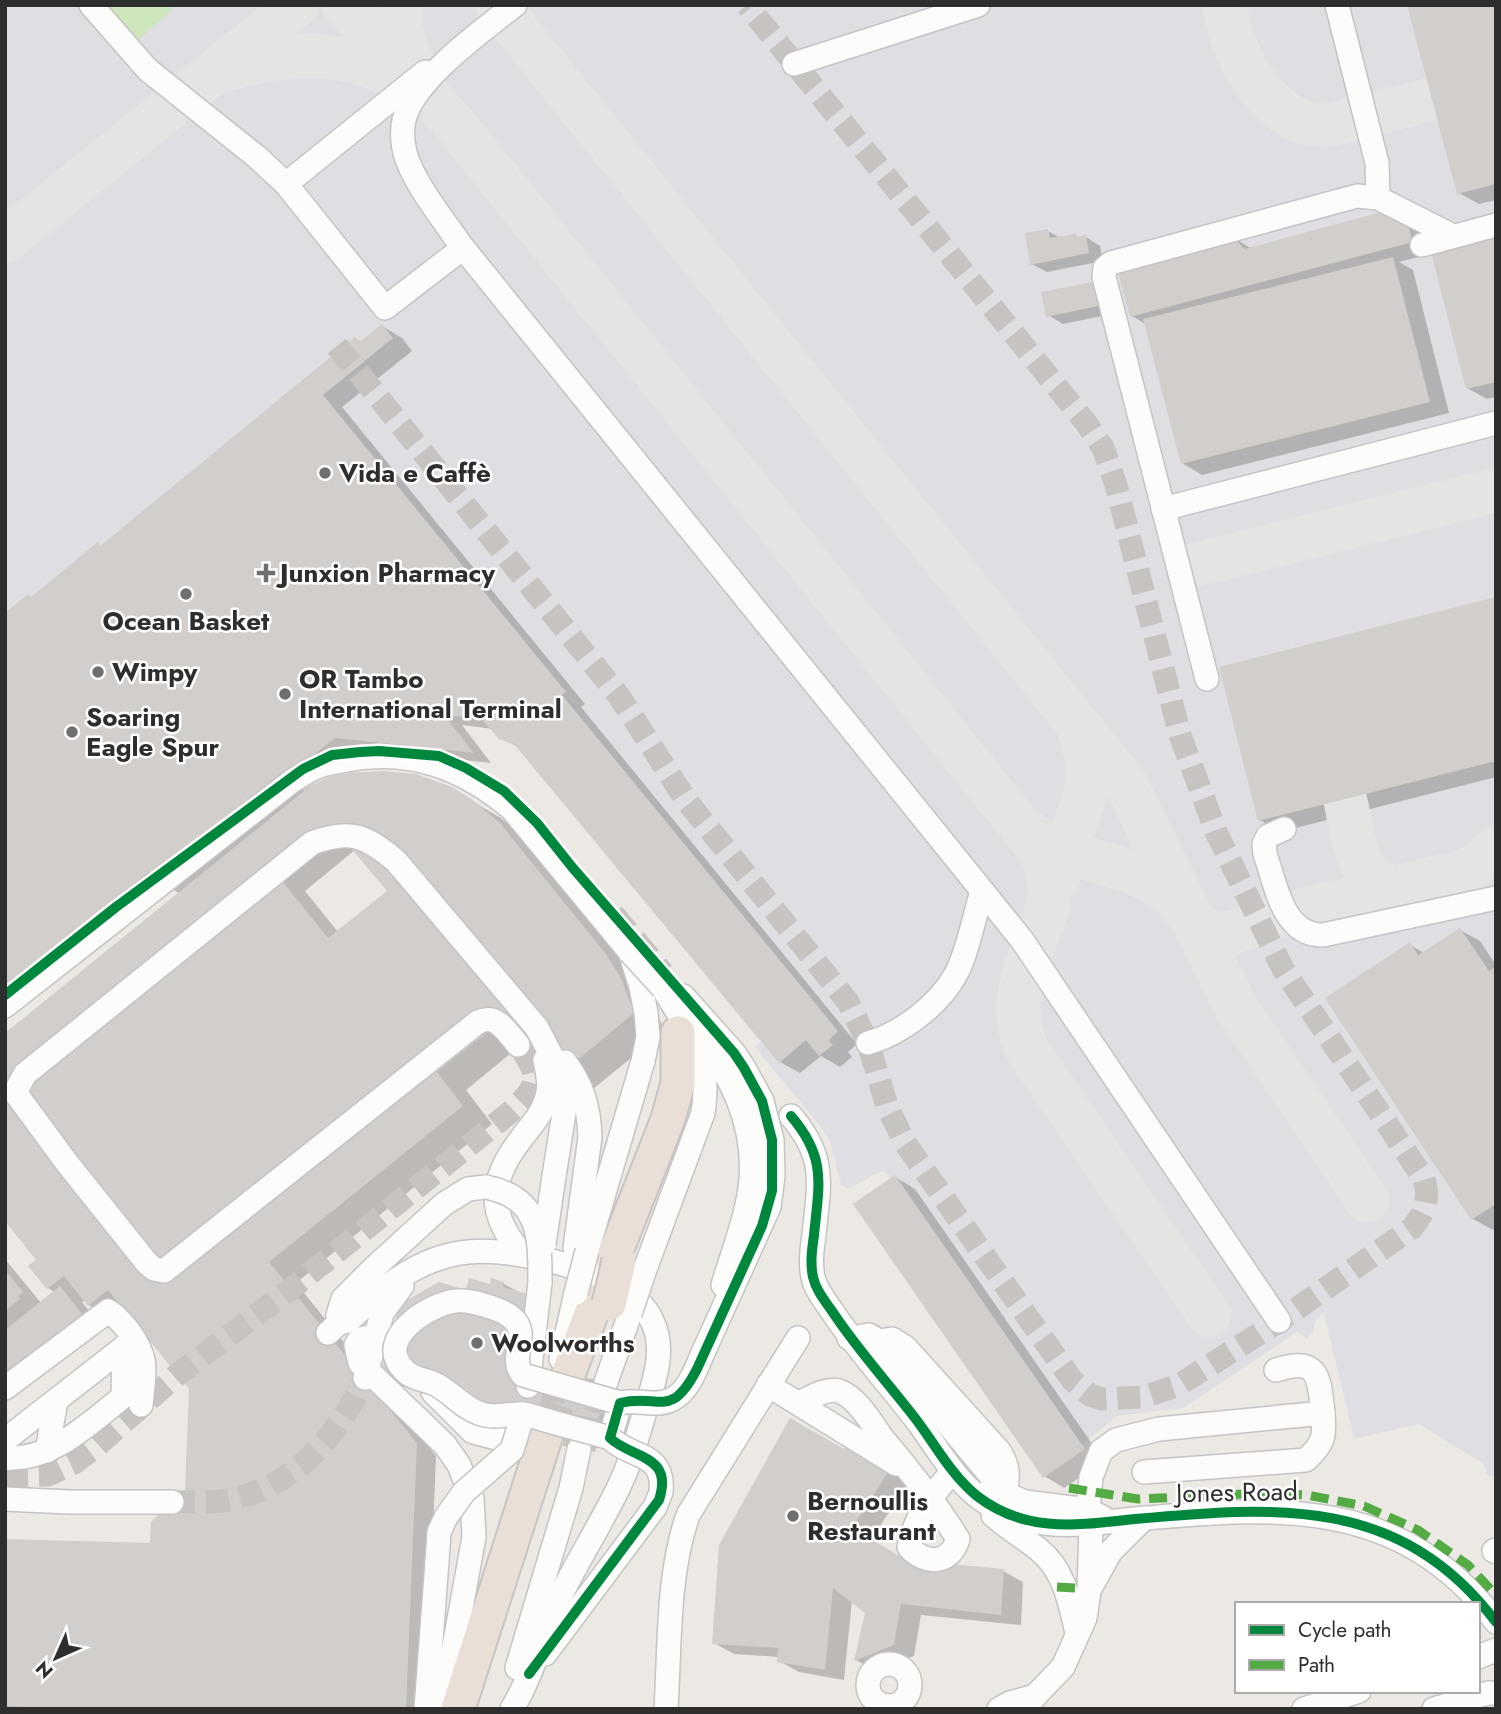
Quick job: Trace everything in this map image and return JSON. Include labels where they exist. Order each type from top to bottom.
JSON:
[{"type":"highway","points":[[578,1371],[607,1258],[629,1221],[674,1101],[679,1066],[678,1033]]},
{"type":"highway","points":[[458,1709],[527,1410]]},
{"type":"street","points":[[91,5],[148,71],[257,157],[286,184],[385,308],[462,246]]},
{"type":"street","points":[[515,5],[460,50],[419,91],[406,113],[403,132],[408,164],[462,246],[1022,940],[1279,1321]]},
{"type":"street","points":[[794,64],[978,5]]},
{"type":"street","points":[[1337,5],[1377,163],[1378,198]]},
{"type":"street","points":[[286,184],[413,80],[460,50]]},
{"type":"street","points":[[1207,679],[1104,277],[1105,268],[1111,262],[1357,196],[1378,198],[1454,236]]},
{"type":"street","points":[[1422,245],[1496,226]]},
{"type":"street","points":[[1163,509],[1496,423]]},
{"type":"street","points":[[5,1006],[292,781],[321,765],[366,757],[422,759],[451,770],[492,792],[512,809],[630,952],[734,1053],[756,1089],[772,1140],[773,1176],[769,1207],[689,1383],[671,1400],[663,1403],[631,1400],[527,1410],[495,1417],[464,1407],[439,1386],[411,1376],[402,1369],[395,1352],[398,1336],[407,1324],[439,1306],[458,1300],[509,1315],[519,1324],[517,1364],[527,1410]]},
{"type":"street","points":[[1284,829],[1268,835],[1264,848],[1289,918],[1305,933],[1323,935],[1496,898]]},
{"type":"street","points":[[518,1045],[494,1020],[488,1018],[478,1022],[164,1271],[154,1269],[147,1263],[19,1099],[18,1087],[26,1074],[312,843],[336,834],[356,837],[377,845],[396,861],[576,1077],[587,1105],[607,1258]]},
{"type":"street","points":[[868,1043],[886,1038],[945,991],[957,972],[982,891]]},
{"type":"street","points":[[596,1300],[607,1258],[613,1164],[648,1037],[641,986],[630,952]]},
{"type":"street","points":[[607,1258],[677,1182],[703,1114],[706,1082],[702,1058],[673,992]]},
{"type":"street","points":[[673,992],[720,1064],[747,1122],[749,1137],[751,1181],[702,1355]]},
{"type":"street","points":[[426,1709],[442,1524],[464,1492],[507,1457],[527,1410],[540,1282],[565,1107],[562,1076],[533,1023]]},
{"type":"street","points":[[523,1255],[499,1220],[496,1199],[502,1169],[541,1113],[550,1088],[544,1056],[533,1023]]},
{"type":"street","points":[[791,1116],[809,1140],[817,1164],[819,1189],[812,1250],[814,1281],[849,1338],[890,1385],[953,1471],[994,1495]]},
{"type":"street","points":[[512,1709],[565,1588],[629,1464],[655,1377],[658,1351],[656,1331],[649,1314],[618,1286],[584,1270],[523,1255],[479,1250],[441,1256],[406,1273],[348,1321],[333,1328],[349,1292],[443,1204],[468,1189],[485,1187],[516,1198],[532,1217],[539,1239],[540,1282]]},
{"type":"street","points":[[441,1256],[408,1280],[391,1299],[380,1318],[384,1336],[367,1375],[445,1445],[459,1465],[472,1498],[474,1537],[447,1685],[447,1709]]},
{"type":"street","points":[[5,1388],[108,1311],[122,1322],[120,1350],[123,1396],[76,1433],[47,1451],[24,1459],[5,1458]]},
{"type":"street","points":[[849,1338],[869,1335],[879,1340],[990,1475],[1000,1521],[1050,1559],[1069,1598],[1077,1636]]},
{"type":"street","points":[[666,1709],[674,1578],[680,1538],[699,1494],[798,1338]]},
{"type":"street","points":[[5,1440],[120,1350],[143,1353],[141,1405]]},
{"type":"street","points":[[1144,1472],[1307,1460],[1320,1447],[1325,1433],[1319,1379],[1309,1367],[1295,1364],[1276,1370]]},
{"type":"street","points":[[768,1385],[916,1477]]},
{"type":"street","points":[[72,1388],[76,1433]]},
{"type":"street","points":[[47,1451],[72,1388]]},
{"type":"street","points":[[799,1403],[830,1390],[843,1393],[858,1407],[916,1477],[930,1498],[953,1471]]},
{"type":"street","points":[[433,1392],[476,1433],[527,1410],[610,1438],[616,1444],[643,1455],[654,1463],[661,1478],[661,1492],[655,1507],[529,1674]]},
{"type":"street","points":[[610,1438],[620,1403]]},
{"type":"street","points":[[999,1709],[1010,1703],[1031,1702],[1063,1667],[1077,1636],[1084,1618],[1089,1591],[1097,1519],[1091,1477],[1101,1451],[1116,1440],[1159,1429],[1323,1413]]},
{"type":"street","points":[[934,1442],[994,1495]]},
{"type":"street","points":[[505,1709],[581,1447]]},
{"type":"street","name":"Jones Road","points":[[994,1495],[1097,1519],[1274,1511],[1306,1513],[1370,1527],[1399,1540],[1440,1565],[1461,1581],[1479,1602]]},
{"type":"street","points":[[5,1499],[69,1503],[173,1502]]},
{"type":"street","points":[[1089,1591],[1111,1550],[1144,1518]]},
{"type":"street","name":"Jones Road","points":[[1480,1603],[1496,1622]]},
{"type":"street","points":[[1304,1709],[1353,1693]]},
{"type":"street","points":[[1434,1709],[1496,1693]]},
{"type":"shaded area","points":[[5,5],[1496,5],[1496,1476],[1489,1477],[1482,1463],[1419,1424],[1354,1439],[1324,1313],[1315,1320],[1313,1333],[1307,1338],[1297,1332],[1183,1408],[1117,1416],[1082,1445],[1085,1449],[1043,1478],[853,1204],[890,1178],[884,1171],[849,1189],[841,1185],[830,1142],[821,1127],[755,1047],[761,1042],[514,744],[499,739],[482,719],[445,716],[474,753],[335,738],[156,881],[148,873],[5,988]]},
{"type":"green space","points":[[109,5],[174,5],[170,12],[136,42]]},
{"type":"building","points":[[1407,5],[1496,5],[1496,184],[1457,194]]},
{"type":"building","points":[[1389,210],[1406,219],[1413,242],[1130,317],[1117,268],[1234,237],[1244,249]]},
{"type":"building","points":[[1048,229],[1050,238],[1086,235],[1089,253],[1030,265],[1025,233]]},
{"type":"building","points":[[1496,232],[1496,382],[1466,389],[1430,248]]},
{"type":"building","points":[[1393,257],[1430,402],[1181,464],[1143,319]]},
{"type":"building","points":[[1098,281],[1103,305],[1046,317],[1041,292]]},
{"type":"building","name":"OR Tambo International Terminal","points":[[382,324],[393,338],[323,395],[566,692],[562,695],[838,1031],[829,1040],[833,1045],[819,1056],[806,1040],[779,1063],[514,744],[499,739],[482,719],[444,715],[474,753],[335,738],[156,881],[149,872],[5,988],[5,613],[28,594],[31,597],[98,542],[100,546],[355,337],[360,342]]},
{"type":"building","points":[[1496,597],[1496,761],[1258,821],[1219,667]]},
{"type":"building","points":[[382,771],[416,774],[452,787],[500,823],[606,954],[621,978],[634,1013],[545,1087],[495,1026],[437,1072],[463,1106],[269,1262],[417,1443],[406,1709],[76,1709],[5,1706],[5,1539],[150,1543],[151,1522],[185,1490],[189,1389],[108,1290],[88,1306],[64,1276],[47,1289],[28,1266],[36,1260],[5,1221],[5,1033],[304,791],[302,789],[332,776]],"holes":[[[340,835],[387,891],[328,938],[282,881]]]},
{"type":"building","points":[[1460,928],[1489,971],[1496,966],[1496,1204],[1471,1220],[1325,998],[1410,942],[1418,955]]},
{"type":"building","points":[[895,1175],[1085,1449],[1043,1478],[853,1204]]},
{"type":"building","points":[[5,1270],[23,1292],[18,1296],[20,1299],[5,1311]]},
{"type":"building","points":[[469,1278],[490,1284],[491,1278],[504,1282],[503,1287],[528,1294],[523,1360],[602,1406],[597,1426],[511,1402],[503,1435],[438,1392],[380,1375],[400,1304],[439,1282],[466,1290]]},
{"type":"building","points":[[60,1286],[82,1314],[5,1377],[5,1330]]},
{"type":"building","points":[[790,1418],[844,1449],[849,1442],[891,1468],[850,1531],[873,1540],[906,1560],[1004,1569],[1001,1615],[901,1604],[894,1645],[854,1661],[865,1613],[833,1588],[825,1670],[777,1662],[778,1648],[712,1644],[719,1545]]},
{"type":"taxiway","points":[[5,241],[297,5]]},
{"type":"taxiway","points":[[344,5],[457,127],[1037,847],[1047,868],[1049,898],[1028,960],[1019,997],[1021,1033],[1028,1051],[1209,1315]]},
{"type":"taxiway","points":[[400,5],[404,41],[418,75]]},
{"type":"taxiway","points":[[497,5],[1126,784],[1236,1007],[1367,1200]]},
{"type":"taxiway","points":[[1224,5],[1236,47],[1253,79],[1274,104],[1300,121],[1330,125],[1432,99]]},
{"type":"taxiway","points":[[225,70],[273,59],[318,56],[362,64],[407,83]]},
{"type":"taxiway","points":[[1187,567],[1496,490]]},
{"type":"taxiway","points":[[1057,880],[1089,782],[1088,762],[1079,729]]},
{"type":"taxiway","points":[[1345,799],[1354,843],[1365,870],[1386,885],[1402,887]]},
{"type":"taxiway","points":[[1023,827],[1051,846],[1147,879],[1168,892],[1185,909]]},
{"type":"taxiway","points":[[1193,921],[1209,932],[1228,934],[1287,914],[1461,872],[1476,866],[1496,848]]},
{"type":"tunnel","points":[[337,346],[619,696],[686,800],[848,1002],[868,1043],[887,1106],[905,1143],[1072,1380],[1090,1395],[1102,1399],[1143,1397],[1179,1385],[1279,1321],[1412,1228],[1425,1205],[1424,1179],[1283,969],[1217,834],[1180,735],[1116,485],[1103,448],[1087,424],[747,5]]},
{"type":"tunnel","points":[[613,914],[663,973]]},
{"type":"tunnel","points":[[5,1476],[48,1475],[74,1463],[177,1375],[292,1288],[508,1114],[526,1096],[534,1082],[531,1066],[518,1045]]},
{"type":"tunnel","points":[[546,1435],[559,1369]]},
{"type":"tunnel","points":[[546,1435],[569,1372]]},
{"type":"tunnel","points":[[172,1502],[215,1502],[246,1496],[290,1474],[325,1441],[354,1400],[365,1378]]},
{"type":"tunnel","points":[[579,1449],[592,1379]]},
{"type":"tunnel","points":[[584,1445],[606,1382]]},
{"type":"marked path","points":[[1069,1488],[1138,1499],[1266,1493],[1307,1495],[1364,1506],[1418,1530],[1468,1565],[1496,1595]]},
{"type":"marked path","points":[[1057,1587],[1075,1588]]},
{"type":"cycle path","points":[[5,995],[116,907],[303,769],[332,755],[379,751],[439,756],[466,768],[504,791],[537,823],[734,1053],[762,1101],[772,1140],[772,1191],[762,1226],[688,1385],[671,1400],[620,1403],[610,1438],[656,1466],[661,1474],[662,1485],[659,1500],[529,1674]]},
{"type":"cycle path","points":[[791,1116],[810,1145],[818,1172],[818,1201],[811,1261],[816,1287],[853,1341],[915,1418],[951,1469],[977,1496],[1014,1516],[1053,1524],[1238,1512],[1333,1518],[1377,1531],[1419,1551],[1459,1581],[1478,1602]]},
{"type":"cycle path","points":[[1480,1604],[1496,1622]]},
{"type":"place","name":"Vida e Caffè","points":[[325,473]]},
{"type":"place","name":"Junxion Pharmacy","points":[[266,573]]},
{"type":"place","name":"Ocean Basket","points":[[186,594]]},
{"type":"place","name":"Wimpy","points":[[98,672]]},
{"type":"place","name":"OR Tambo International Terminal","points":[[285,694]]},
{"type":"place","name":"Soaring Eagle Spur","points":[[72,732]]},
{"type":"place","name":"Woolworths","points":[[477,1343]]},
{"type":"place","name":"Bernoullis Restaurant","points":[[793,1516]]}]
